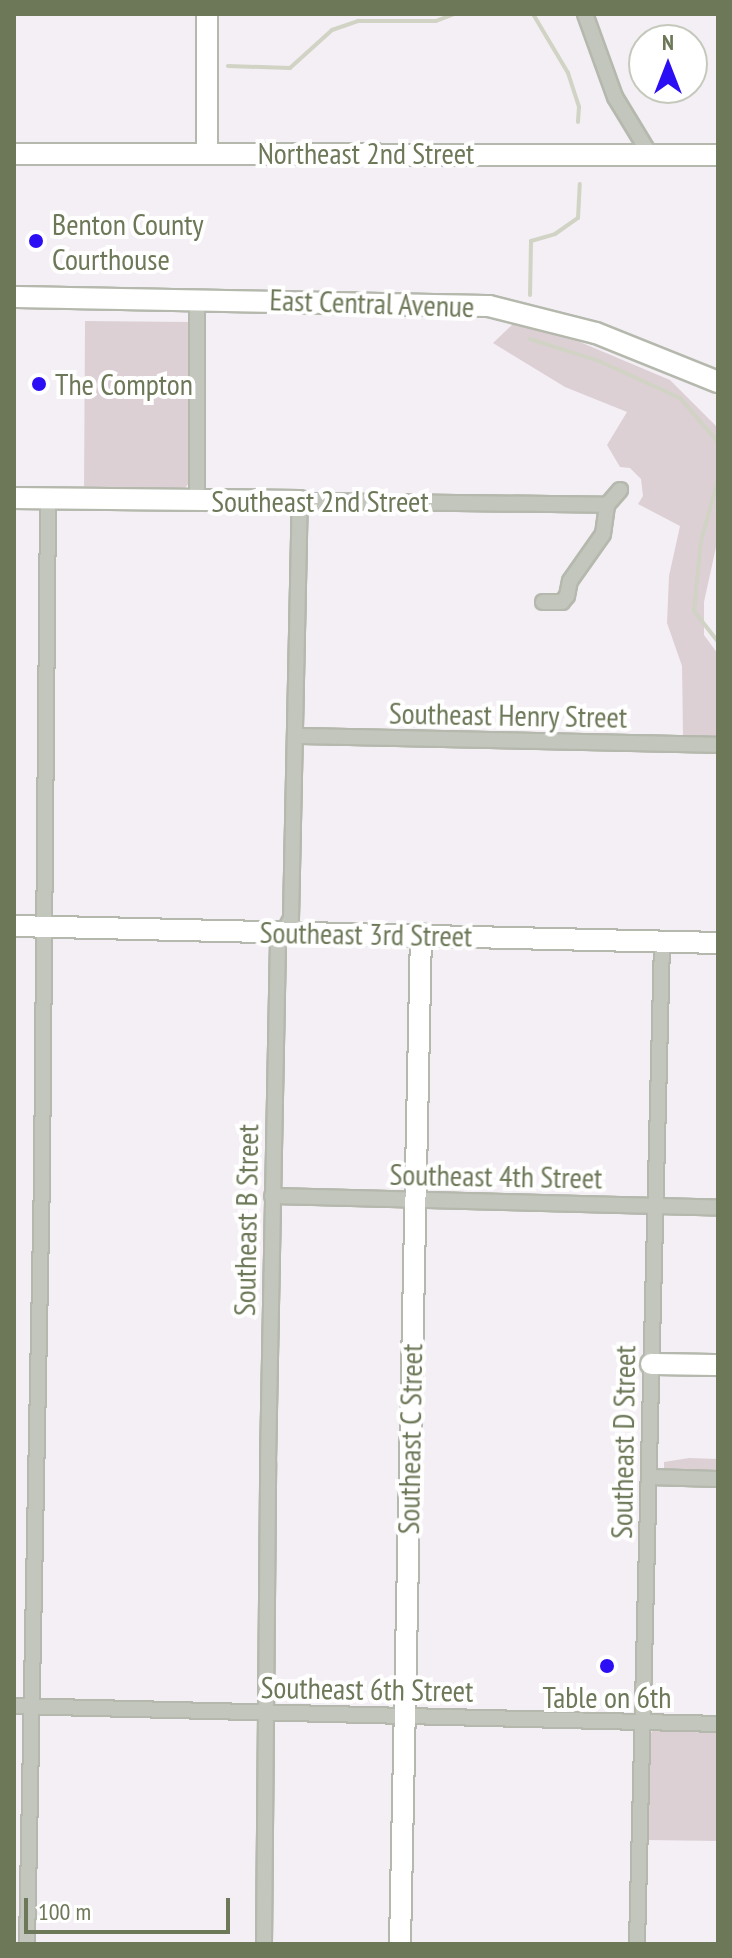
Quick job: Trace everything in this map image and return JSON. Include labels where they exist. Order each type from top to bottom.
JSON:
[{"type":"street","points":[[207,14],[207,153]]},
{"type":"street","points":[[585,14],[615,97],[649,153]]},
{"type":"street","name":"Northeast 2nd Street","points":[[14,154],[718,155]]},
{"type":"street","name":"East Central Avenue","points":[[14,297],[494,307],[596,333],[718,382]]},
{"type":"street","points":[[197,299],[197,500]]},
{"type":"street","points":[[543,602],[562,602],[567,596],[570,581],[603,534],[607,505],[620,490]]},
{"type":"street","name":"Southeast 2nd Street","points":[[14,498],[607,505]]},
{"type":"street","points":[[27,1944],[48,498]]},
{"type":"street","name":"Southeast B Street","points":[[264,1944],[272,1196],[278,943],[291,919],[300,501]]},
{"type":"street","name":"Southeast Henry Street","points":[[297,736],[718,745]]},
{"type":"street","name":"Southeast 3rd Street","points":[[14,926],[718,943]]},
{"type":"street","name":"Southeast C Street","points":[[400,1944],[421,934]]},
{"type":"street","name":"Southeast D Street","points":[[637,1944],[662,942]]},
{"type":"street","name":"Southeast 4th Street","points":[[272,1196],[718,1208]]},
{"type":"street","points":[[651,1364],[718,1365]]},
{"type":"street","points":[[649,1477],[718,1479]]},
{"type":"street","name":"Southeast 6th Street","points":[[14,1706],[718,1724]]},
{"type":"shaded area","points":[[85,321],[190,322],[189,483],[182,492],[84,492]]},
{"type":"shaded area","points":[[513,324],[580,342],[670,380],[718,428],[718,538],[704,602],[704,635],[718,654],[718,737],[683,736],[682,666],[667,623],[669,576],[680,526],[638,504],[643,496],[641,479],[630,468],[620,467],[607,445],[627,412],[565,387],[493,343]]},
{"type":"shaded area","points":[[689,1458],[718,1459],[718,1470],[664,1470],[664,1462]]},
{"type":"shaded area","points":[[654,1729],[718,1729],[718,1841],[647,1840],[650,1734]]},
{"type":"waterway","points":[[228,66],[290,68],[332,30],[358,21],[436,21],[454,14]]},
{"type":"waterway","points":[[533,14],[568,73],[579,107],[578,122]]},
{"type":"waterway","points":[[530,295],[531,241],[555,234],[578,218],[580,184]]},
{"type":"waterway","points":[[530,339],[599,361],[680,398],[718,442]]},
{"type":"waterway","points":[[718,479],[701,541],[694,611],[718,642]]},
{"type":"place","name":"Benton County Courthouse","points":[[36,241]]},
{"type":"place","name":"The Compton","points":[[39,384]]},
{"type":"place","name":"Table on 6th","points":[[607,1666]]}]
